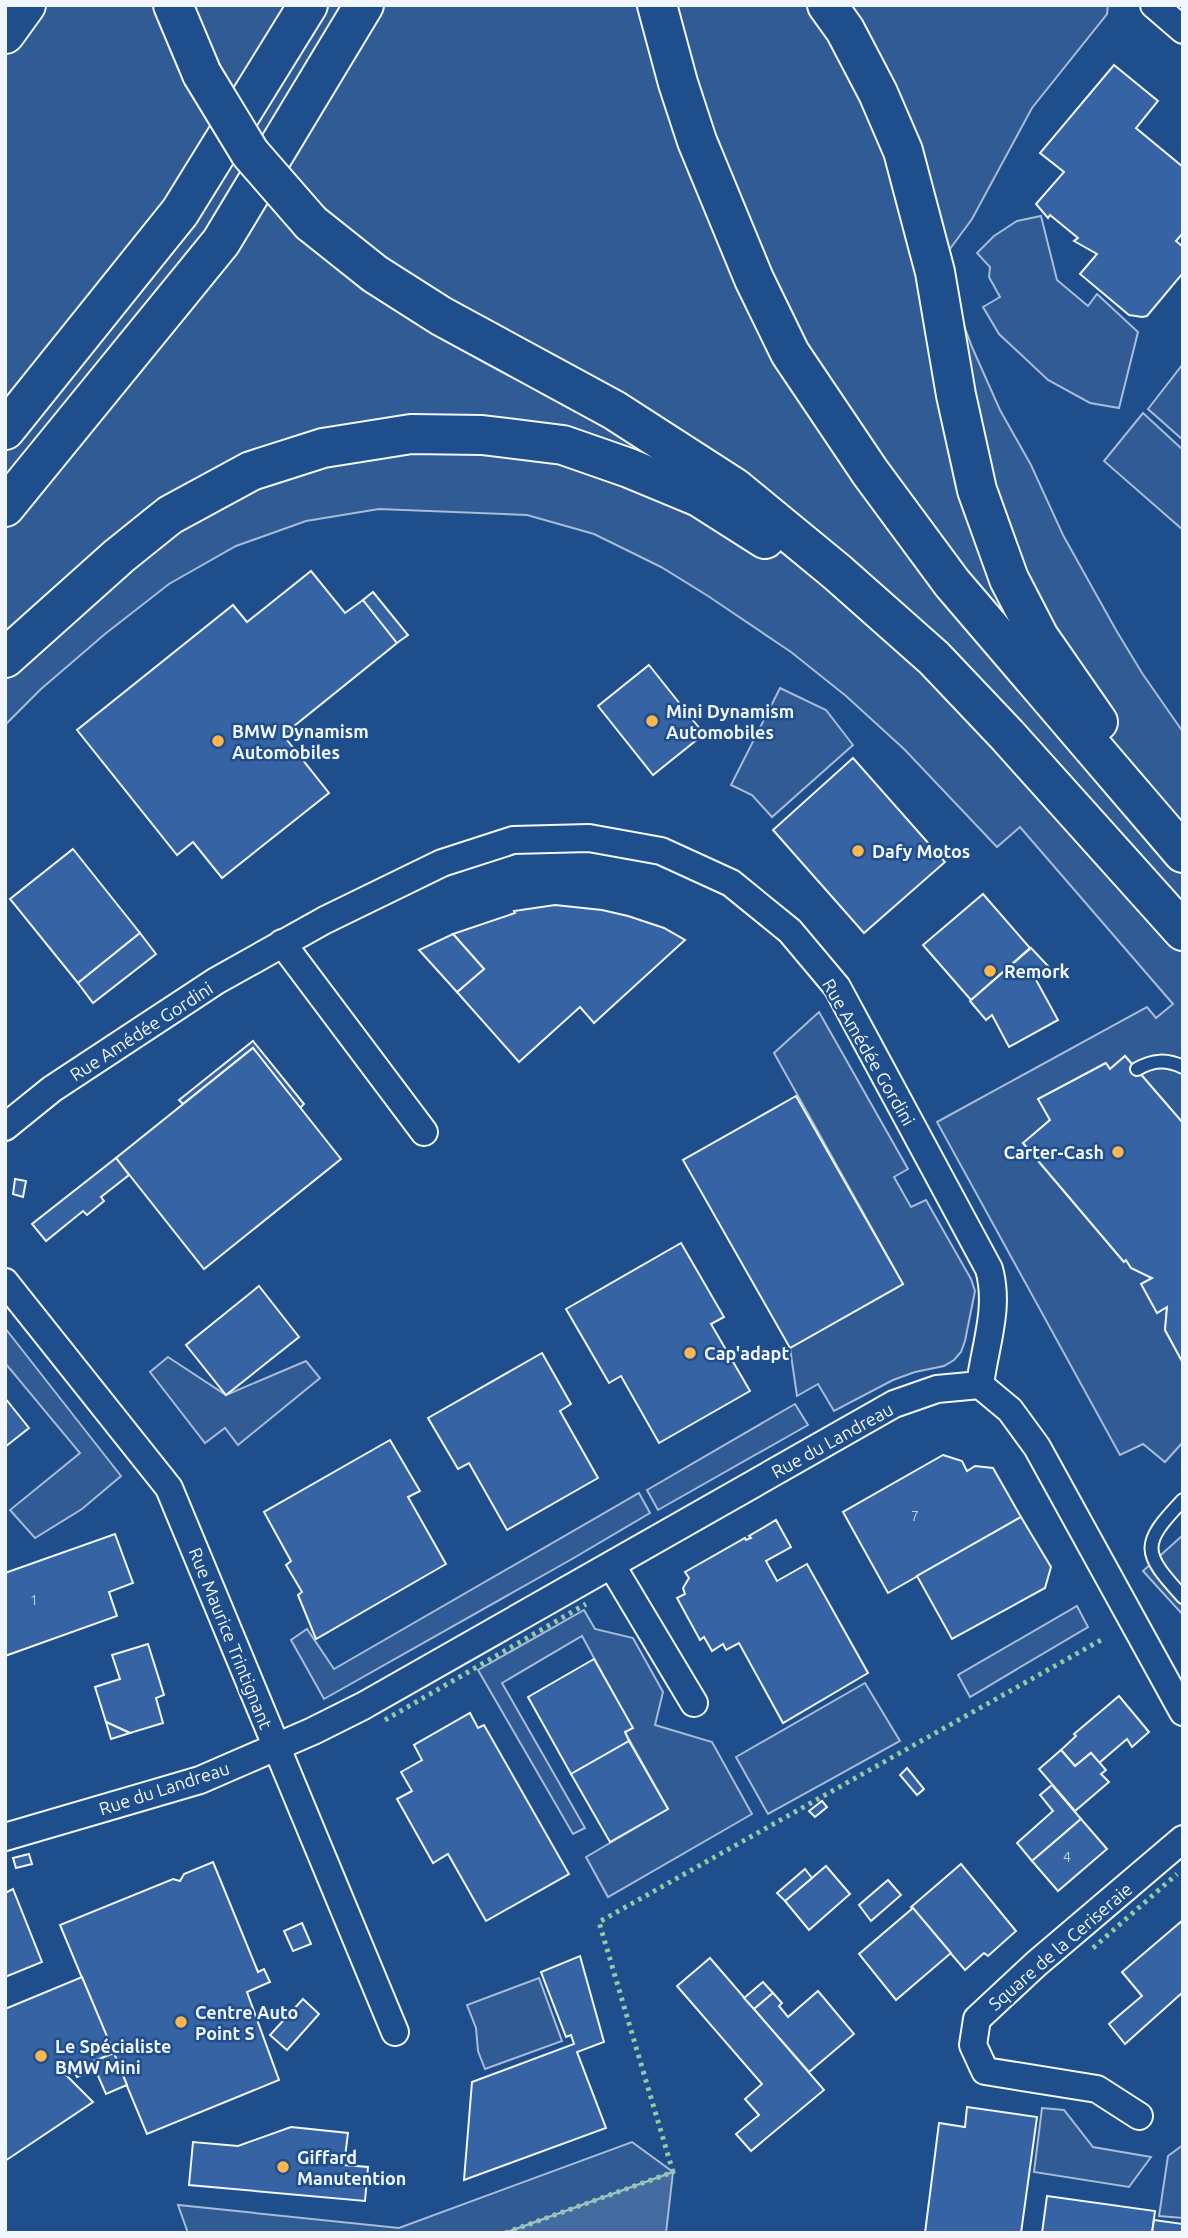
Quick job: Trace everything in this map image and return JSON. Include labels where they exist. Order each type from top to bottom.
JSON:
[{"type":"highway","points":[[5,34],[26,5]]},
{"type":"highway","points":[[173,5],[202,74],[250,153],[311,223],[375,274],[441,316],[614,410],[735,488],[837,572],[934,658],[1183,931]]},
{"type":"highway","points":[[5,430],[180,212],[308,5]]},
{"type":"highway","points":[[5,507],[221,242],[364,5]]},
{"type":"highway","points":[[657,5],[697,141],[754,279],[790,353],[870,472],[952,583],[1183,853]]},
{"type":"highway","points":[[827,5],[845,30],[878,93],[903,151],[935,272],[956,395],[977,490],[1009,579],[1039,637],[1097,718],[1115,774]]},
{"type":"highway","points":[[5,659],[119,556],[182,508],[263,467],[323,448],[411,434],[482,435],[563,445],[699,497],[772,543],[837,572]]},
{"type":"street","points":[[1154,5],[1183,30]]},
{"type":"street","name":"Rue Amédée Gordini","points":[[5,1127],[63,1082],[216,981],[282,943],[442,863],[513,840],[589,838],[661,851],[731,883],[790,931],[837,987],[989,1269],[995,1298],[994,1314],[981,1385]]},
{"type":"street","points":[[282,943],[424,1132]]},
{"type":"street","name":"Rue Maurice Trintignant","points":[[5,1282],[169,1488],[394,2032]]},
{"type":"street","points":[[981,1385],[1010,1410],[1037,1447],[1183,1712]]},
{"type":"street","name":"Rue du Landreau","points":[[5,1838],[200,1780],[276,1747],[351,1712],[894,1404],[937,1389],[981,1385]]},
{"type":"street","points":[[612,1566],[694,1703]]},
{"type":"street","name":"Square de la Ceriseraie","points":[[1139,2116],[1097,2089],[985,2071],[973,2045],[976,2019],[1036,1964],[1183,1839]]},
{"type":"lane","points":[[1137,1069],[1160,1061],[1183,1067]]},
{"type":"lane","points":[[1183,1500],[1156,1531],[1152,1551],[1157,1568],[1183,1597]]},
{"type":"shaded area","points":[[5,5],[1108,5],[1107,14],[1032,108],[972,219],[947,253],[956,304],[1000,410],[1031,465],[1063,535],[1116,630],[1183,732],[1183,1123],[1125,1056],[1110,1069],[1105,1063],[1039,1099],[1050,1120],[1023,1143],[1123,1261],[1126,1260],[1131,1268],[1152,1278],[1142,1284],[1157,1312],[1167,1307],[1165,1330],[1183,1363],[1183,1442],[1165,1462],[1143,1444],[1120,1455],[937,1122],[1147,1007],[1156,1018],[1173,1004],[1020,827],[997,847],[904,749],[846,696],[791,652],[708,596],[661,567],[594,534],[527,515],[379,509],[306,521],[236,546],[169,584],[41,689],[5,725]]},
{"type":"shaded area","points":[[1041,216],[1057,280],[1088,306],[1097,294],[1138,332],[1119,408],[1090,403],[1048,380],[999,334],[983,307],[1000,297],[989,277],[990,267],[977,253],[994,236],[1017,221]]},
{"type":"shaded area","points":[[1183,364],[1183,440],[1148,409]]},
{"type":"shaded area","points":[[1143,413],[1183,450],[1183,530],[1104,461]]},
{"type":"shaded area","points":[[780,688],[826,710],[853,745],[772,817],[752,795],[731,785]]},
{"type":"shaded area","points":[[819,1012],[908,1169],[894,1177],[911,1207],[926,1200],[971,1279],[975,1291],[965,1341],[954,1360],[944,1366],[893,1380],[834,1411],[818,1384],[797,1396],[790,1348],[903,1284],[774,1053]]},
{"type":"shaded area","points":[[5,1328],[121,1476],[82,1509],[35,1538],[10,1510],[80,1453],[5,1363]]},
{"type":"shaded area","points":[[168,1357],[226,1395],[306,1361],[320,1378],[238,1445],[225,1428],[205,1443],[150,1372]]},
{"type":"shaded area","points":[[795,1404],[808,1425],[658,1510],[647,1490]]},
{"type":"shaded area","points":[[639,1493],[650,1513],[324,1699],[291,1640],[307,1629],[334,1669]]},
{"type":"shaded area","points":[[1183,1535],[1183,1615],[1143,1571]]},
{"type":"shaded area","points":[[1077,1606],[1088,1627],[970,1697],[958,1675]]},
{"type":"shaded area","points":[[584,1610],[595,1629],[633,1638],[663,1692],[655,1725],[712,1742],[752,1814],[608,1897],[586,1857],[668,1809],[625,1732],[632,1728],[582,1636],[502,1683],[585,1828],[573,1834],[478,1670]]},
{"type":"shaded area","points":[[865,1683],[900,1741],[768,1814],[736,1757]]},
{"type":"shaded area","points":[[539,1978],[562,2041],[485,2069],[478,2051],[476,2028],[467,2005]]},
{"type":"shaded area","points":[[1042,2108],[1064,2110],[1093,2147],[1151,2157],[1129,2187],[1034,2172]]},
{"type":"shaded area","points":[[632,2142],[673,2172],[505,2233],[188,2233],[178,2205],[399,2228]]},
{"type":"shaded area","points":[[1183,2145],[1183,2218],[1159,2216],[1168,2156]]},
{"type":"shaded area","points":[[673,2172],[666,2233],[505,2233]]},
{"type":"building","points":[[1114,65],[1158,101],[1136,128],[1183,167],[1183,233],[1176,241],[1183,247],[1183,273],[1147,316],[1142,317],[1129,315],[1080,274],[1097,254],[1074,241],[1078,238],[1050,215],[1048,218],[1036,204],[1064,172],[1040,153]]},
{"type":"building","points":[[311,571],[345,613],[363,600],[397,643],[283,735],[329,793],[222,878],[193,842],[177,855],[77,730],[233,605],[247,622]]},
{"type":"building","points":[[373,592],[408,635],[397,643],[363,600]]},
{"type":"building","points":[[649,665],[704,734],[653,775],[598,706]]},
{"type":"building","points":[[853,758],[945,862],[864,933],[773,830]]},
{"type":"building","points":[[73,849],[140,933],[78,983],[10,899]]},
{"type":"building","points":[[983,894],[1030,948],[971,1000],[923,945]]},
{"type":"building","points":[[555,905],[628,916],[664,928],[685,940],[594,1023],[580,1007],[519,1062],[457,992],[484,969],[453,934],[515,913],[514,911]]},
{"type":"building","points":[[140,933],[156,954],[93,1003],[78,983]]},
{"type":"building","points":[[453,934],[484,969],[457,992],[419,950]]},
{"type":"building","points":[[1031,948],[1048,966],[1035,978],[1058,1020],[1009,1047],[992,1015],[986,1020],[970,1001]]},
{"type":"building","points":[[253,1041],[304,1104],[300,1108],[253,1048],[183,1104],[179,1100]]},
{"type":"building","points":[[253,1048],[341,1159],[204,1269],[116,1158]]},
{"type":"building","points":[[1125,1056],[1183,1123],[1183,1363],[1165,1330],[1167,1307],[1157,1313],[1141,1284],[1152,1278],[1131,1268],[1126,1260],[1124,1262],[1023,1143],[1050,1120],[1038,1099],[1106,1063],[1110,1069]]},
{"type":"building","points":[[796,1096],[903,1284],[790,1348],[683,1160]]},
{"type":"building","points":[[116,1158],[129,1175],[101,1197],[104,1201],[87,1215],[83,1211],[46,1241],[32,1224]]},
{"type":"building","points":[[15,1179],[26,1181],[23,1197],[13,1194]]},
{"type":"building","points":[[681,1243],[724,1317],[711,1324],[750,1391],[659,1443],[621,1376],[609,1383],[566,1309]]},
{"type":"building","points":[[259,1286],[299,1337],[226,1395],[186,1345]]},
{"type":"building","points":[[542,1353],[571,1404],[560,1411],[598,1478],[507,1530],[469,1463],[458,1469],[428,1418]]},
{"type":"building","points":[[5,1398],[29,1428],[5,1447]]},
{"type":"building","points":[[390,1440],[420,1491],[408,1497],[446,1564],[316,1639],[298,1595],[302,1592],[286,1565],[291,1561],[264,1512]]},
{"type":"building","points":[[943,1455],[962,1461],[967,1471],[975,1466],[993,1468],[1021,1517],[888,1593],[843,1512]]},
{"type":"building","points":[[1021,1517],[1051,1567],[1045,1588],[952,1639],[917,1576]]},
{"type":"building","points":[[776,1520],[791,1547],[766,1561],[777,1581],[807,1564],[868,1673],[783,1723],[739,1643],[726,1650],[723,1644],[712,1651],[704,1637],[700,1640],[677,1598],[685,1594],[683,1588],[689,1578],[685,1572],[745,1538],[751,1538],[749,1536]]},
{"type":"building","points":[[115,1534],[133,1583],[109,1592],[117,1616],[5,1656],[5,1573]]},
{"type":"building","points":[[148,1644],[164,1695],[156,1698],[163,1723],[130,1733],[106,1722],[95,1687],[120,1679],[112,1655]]},
{"type":"building","points":[[594,1659],[633,1728],[625,1732],[629,1741],[571,1774],[528,1697]]},
{"type":"building","points":[[1119,1696],[1149,1732],[1132,1747],[1127,1739],[1099,1763],[1091,1753],[1075,1766],[1061,1750],[1076,1736],[1074,1734]]},
{"type":"building","points":[[470,1713],[478,1728],[484,1725],[569,1874],[486,1921],[448,1854],[433,1863],[397,1799],[412,1791],[401,1772],[422,1760],[414,1745]]},
{"type":"building","points":[[106,1722],[130,1733],[111,1739]]},
{"type":"building","points":[[629,1741],[668,1809],[610,1842],[571,1774]]},
{"type":"building","points":[[1061,1750],[1075,1766],[1091,1753],[1106,1770],[1101,1774],[1109,1782],[1075,1811],[1039,1769]]},
{"type":"building","points":[[907,1768],[924,1789],[917,1795],[900,1775]]},
{"type":"building","points":[[1052,1785],[1081,1819],[1032,1861],[1017,1843],[1053,1811],[1040,1795]]},
{"type":"building","points":[[822,1801],[827,1807],[815,1817],[809,1811]]},
{"type":"building","points":[[1081,1819],[1107,1849],[1058,1891],[1032,1861]]},
{"type":"building","points":[[29,1854],[32,1864],[16,1868],[13,1858]]},
{"type":"building","points":[[213,1862],[258,1972],[264,1969],[270,1982],[247,1992],[279,2080],[147,2134],[60,1925],[173,1879],[180,1881],[184,1874]]},
{"type":"building","points":[[961,1864],[1016,1931],[988,1956],[984,1953],[965,1970],[911,1907]]},
{"type":"building","points":[[826,1866],[850,1894],[809,1930],[785,1901]]},
{"type":"building","points":[[805,1869],[812,1878],[785,1901],[777,1893]]},
{"type":"building","points":[[888,1880],[901,1895],[871,1921],[859,1905]]},
{"type":"building","points":[[13,1889],[42,1962],[5,1977],[5,1893]]},
{"type":"building","points":[[913,1908],[951,1953],[896,2000],[859,1954]]},
{"type":"building","points":[[1183,1920],[1183,1992],[1125,2044],[1109,2024],[1142,1996],[1122,1972]]},
{"type":"building","points":[[302,1923],[311,1944],[293,1951],[284,1931]]},
{"type":"building","points":[[580,1956],[604,2042],[577,2052],[606,2128],[464,2180],[472,2082],[574,2044],[571,2035],[566,2037],[541,1972]]},
{"type":"building","points":[[710,1958],[824,2090],[751,2151],[736,2134],[759,2115],[745,2099],[762,2084],[677,1986]]},
{"type":"building","points":[[82,1977],[114,2053],[86,2064],[90,2072],[77,2077],[73,2069],[64,2073],[93,2102],[5,2161],[5,2009]]},
{"type":"building","points":[[763,1982],[773,1993],[754,2009],[744,1998]]},
{"type":"building","points":[[818,1991],[854,2034],[809,2072],[754,2009],[773,1993],[782,2003],[779,2006],[788,2017]]},
{"type":"building","points":[[303,1999],[319,2014],[287,2050],[270,2035]]},
{"type":"building","points":[[114,2053],[127,2085],[106,2094],[92,2062]]},
{"type":"building","points":[[967,2107],[1037,2117],[1021,2233],[925,2233],[939,2123],[965,2127]]},
{"type":"building","points":[[291,2127],[348,2133],[344,2165],[368,2167],[365,2201],[189,2185],[193,2142],[238,2146]]},
{"type":"building","points":[[1047,2196],[1155,2211],[1152,2233],[1042,2233]]},
{"type":"building","points":[[1154,2220],[1183,2224],[1183,2233],[1152,2233]]},
{"type":"hedge","points":[[385,1720],[586,1604]]},
{"type":"hedge","points":[[505,2233],[673,2172],[599,1922],[1101,1640]]},
{"type":"hedge","points":[[1093,1948],[1177,1874]]},
{"type":"place","name":"Mini Dynamism Automobiles","points":[[652,721]]},
{"type":"place","name":"BMW Dynamism Automobiles","points":[[218,741]]},
{"type":"place","name":"Dafy Motos","points":[[858,851]]},
{"type":"place","name":"Remork","points":[[990,971]]},
{"type":"place","name":"Carter-Cash","points":[[1118,1152]]},
{"type":"place","name":"Cap'adapt","points":[[690,1353]]},
{"type":"place","name":"Centre Auto Point S","points":[[181,2022]]},
{"type":"place","name":"Le Spécialiste BMW Mini","points":[[41,2056]]},
{"type":"place","name":"Giffard Manutention","points":[[283,2167]]}]
